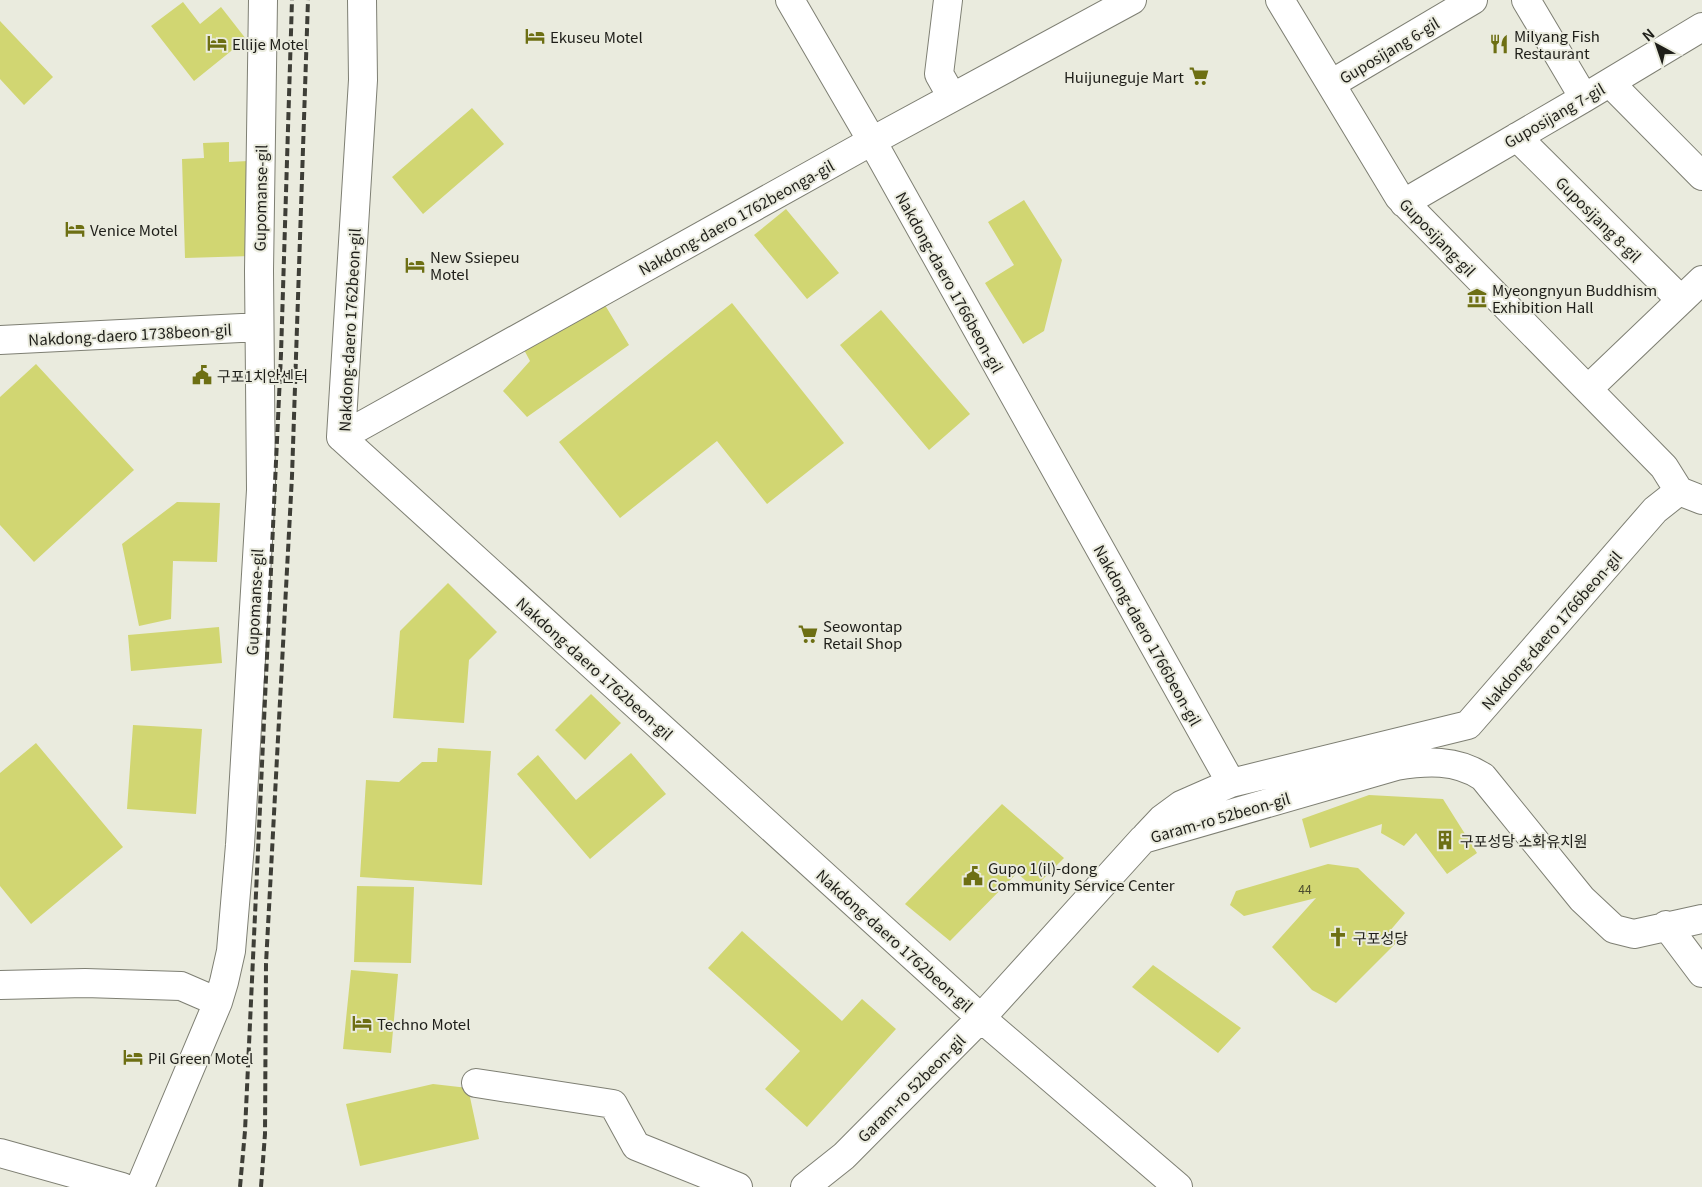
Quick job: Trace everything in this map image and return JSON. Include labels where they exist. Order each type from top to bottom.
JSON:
[{"type":"street","name":"Gupomanse-gil","points":[[140,1187],[218,1002],[231,951],[240,845],[261,490],[259,327],[263,0]]},
{"type":"street","name":"Nakdong-daero 1762beon-gil","points":[[362,0],[363,80],[341,437],[981,1018],[1178,1187]]},
{"type":"street","name":"Nakdong-daero 1766beon-gil","points":[[790,0],[872,141],[1231,784],[1468,725],[1655,510],[1690,496]]},
{"type":"street","points":[[948,0],[939,74],[952,97]]},
{"type":"street","name":"Nakdong-daero 1762beonga-gil","points":[[341,437],[872,141],[1132,0]]},
{"type":"street","name":"Guposijang-gil","points":[[1280,0],[1399,197],[1664,467],[1690,496]]},
{"type":"street","name":"Guposijang 6-gil","points":[[1331,84],[1473,0]]},
{"type":"street","points":[[1526,0],[1584,98]]},
{"type":"street","name":"Guposijang 7-gil","points":[[1404,203],[1702,27]]},
{"type":"street","points":[[1610,83],[1702,176]]},
{"type":"street","name":"Guposijang 8-gil","points":[[1517,137],[1681,300]]},
{"type":"street","points":[[1588,389],[1702,280]]},
{"type":"street","name":"Nakdong-daero 1738beon-gil","points":[[0,340],[259,327]]},
{"type":"street","name":"Garam-ro 52beon-gil","points":[[805,1187],[844,1156],[981,1018],[1143,839],[1396,766],[1420,762],[1443,762],[1473,770],[1483,777],[1582,899],[1614,929],[1634,934],[1702,919]]},
{"type":"street","points":[[1143,839],[1162,819],[1181,805],[1231,784]]},
{"type":"street","points":[[1666,926],[1702,973]]},
{"type":"street","points":[[2,992],[85,983],[181,986],[218,1002]]},
{"type":"street","points":[[476,1083],[612,1104],[636,1146],[738,1187]]},
{"type":"street","points":[[0,1153],[122,1187]]},
{"type":"street","points":[[834,1187],[844,1156]]},
{"type":"building","points":[[183,2],[200,24],[221,7],[246,39],[194,81],[151,26]]},
{"type":"building","points":[[0,21],[53,77],[24,105],[0,79]]},
{"type":"building","points":[[472,108],[504,144],[423,214],[392,177]]},
{"type":"building","points":[[229,142],[229,162],[248,161],[251,256],[185,258],[182,159],[204,158],[203,143]]},
{"type":"building","points":[[1024,200],[1062,260],[1044,331],[1023,344],[985,283],[1014,265],[988,222]]},
{"type":"building","points":[[786,209],[839,273],[807,299],[754,235]]},
{"type":"building","points":[[602,300],[629,345],[527,417],[503,391],[530,361],[522,346]]},
{"type":"building","points":[[732,303],[844,443],[767,504],[717,441],[620,518],[559,442]]},
{"type":"building","points":[[881,310],[970,414],[929,450],[840,345]]},
{"type":"building","points":[[36,364],[134,470],[34,562],[0,525],[0,397]]},
{"type":"building","points":[[177,502],[220,503],[217,562],[173,561],[171,619],[139,626],[122,544]]},
{"type":"building","points":[[448,583],[497,632],[469,660],[464,723],[393,718],[400,631]]},
{"type":"building","points":[[219,627],[222,663],[131,671],[128,635]]},
{"type":"building","points":[[591,694],[621,723],[585,760],[555,730]]},
{"type":"building","points":[[133,725],[202,729],[196,814],[127,809]]},
{"type":"building","points":[[36,743],[123,847],[31,924],[0,886],[0,773]]},
{"type":"building","points":[[438,748],[491,751],[482,885],[360,877],[366,780],[399,782],[422,762],[437,762]]},
{"type":"building","points":[[631,753],[666,794],[590,859],[517,774],[538,755],[576,800]]},
{"type":"building","name":"구포성당 소화유치원","points":[[1369,795],[1443,799],[1477,853],[1447,874],[1416,833],[1404,846],[1381,833],[1382,824],[1310,848],[1302,819]]},
{"type":"building","points":[[1002,804],[1064,858],[1034,888],[1017,873],[950,941],[905,904]]},
{"type":"building","name":"구포성당","points":[[1328,864],[1358,868],[1405,913],[1389,932],[1398,941],[1336,1003],[1312,990],[1272,947],[1316,898],[1244,916],[1230,905],[1236,891]]},
{"type":"building","points":[[357,886],[414,887],[411,963],[354,962]]},
{"type":"building","points":[[742,931],[842,1021],[862,999],[896,1029],[807,1127],[765,1089],[800,1051],[708,968]]},
{"type":"building","points":[[1153,965],[1241,1028],[1218,1053],[1132,987]]},
{"type":"building","points":[[351,970],[398,974],[391,1053],[343,1049]]},
{"type":"building","points":[[433,1084],[468,1088],[479,1139],[360,1166],[346,1104]]},
{"type":"railway","points":[[240,1187],[245,1131],[281,354],[292,0]]},
{"type":"railway","points":[[261,1187],[265,1134],[266,964],[292,476],[308,0]]},
{"type":"place","name":"Ekuseu Motel","points":[[535,36]]},
{"type":"place","name":"Ellije Motel","points":[[217,43]]},
{"type":"place","name":"Milyang Fish Restaurant","points":[[1499,44]]},
{"type":"place","name":"Huijuneguje Mart","points":[[1199,76]]},
{"type":"place","name":"Venice Motel","points":[[75,229]]},
{"type":"place","name":"New Ssiepeu Motel","points":[[415,265]]},
{"type":"place","name":"Myeongnyun Buddhism Exhibition Hall","points":[[1477,298]]},
{"type":"place","name":"구포1치안센터","points":[[202,375]]},
{"type":"place","name":"Seowontap Retail Shop","points":[[808,634]]},
{"type":"place","name":"구포성당 소화유치원","points":[[1445,840]]},
{"type":"place","name":"Gupo 1(il)-dong Community Service Center","points":[[973,876]]},
{"type":"place","name":"구포성당","points":[[1338,937]]},
{"type":"place","name":"Techno Motel","points":[[362,1023]]},
{"type":"place","name":"Pil Green Motel","points":[[133,1057]]}]
